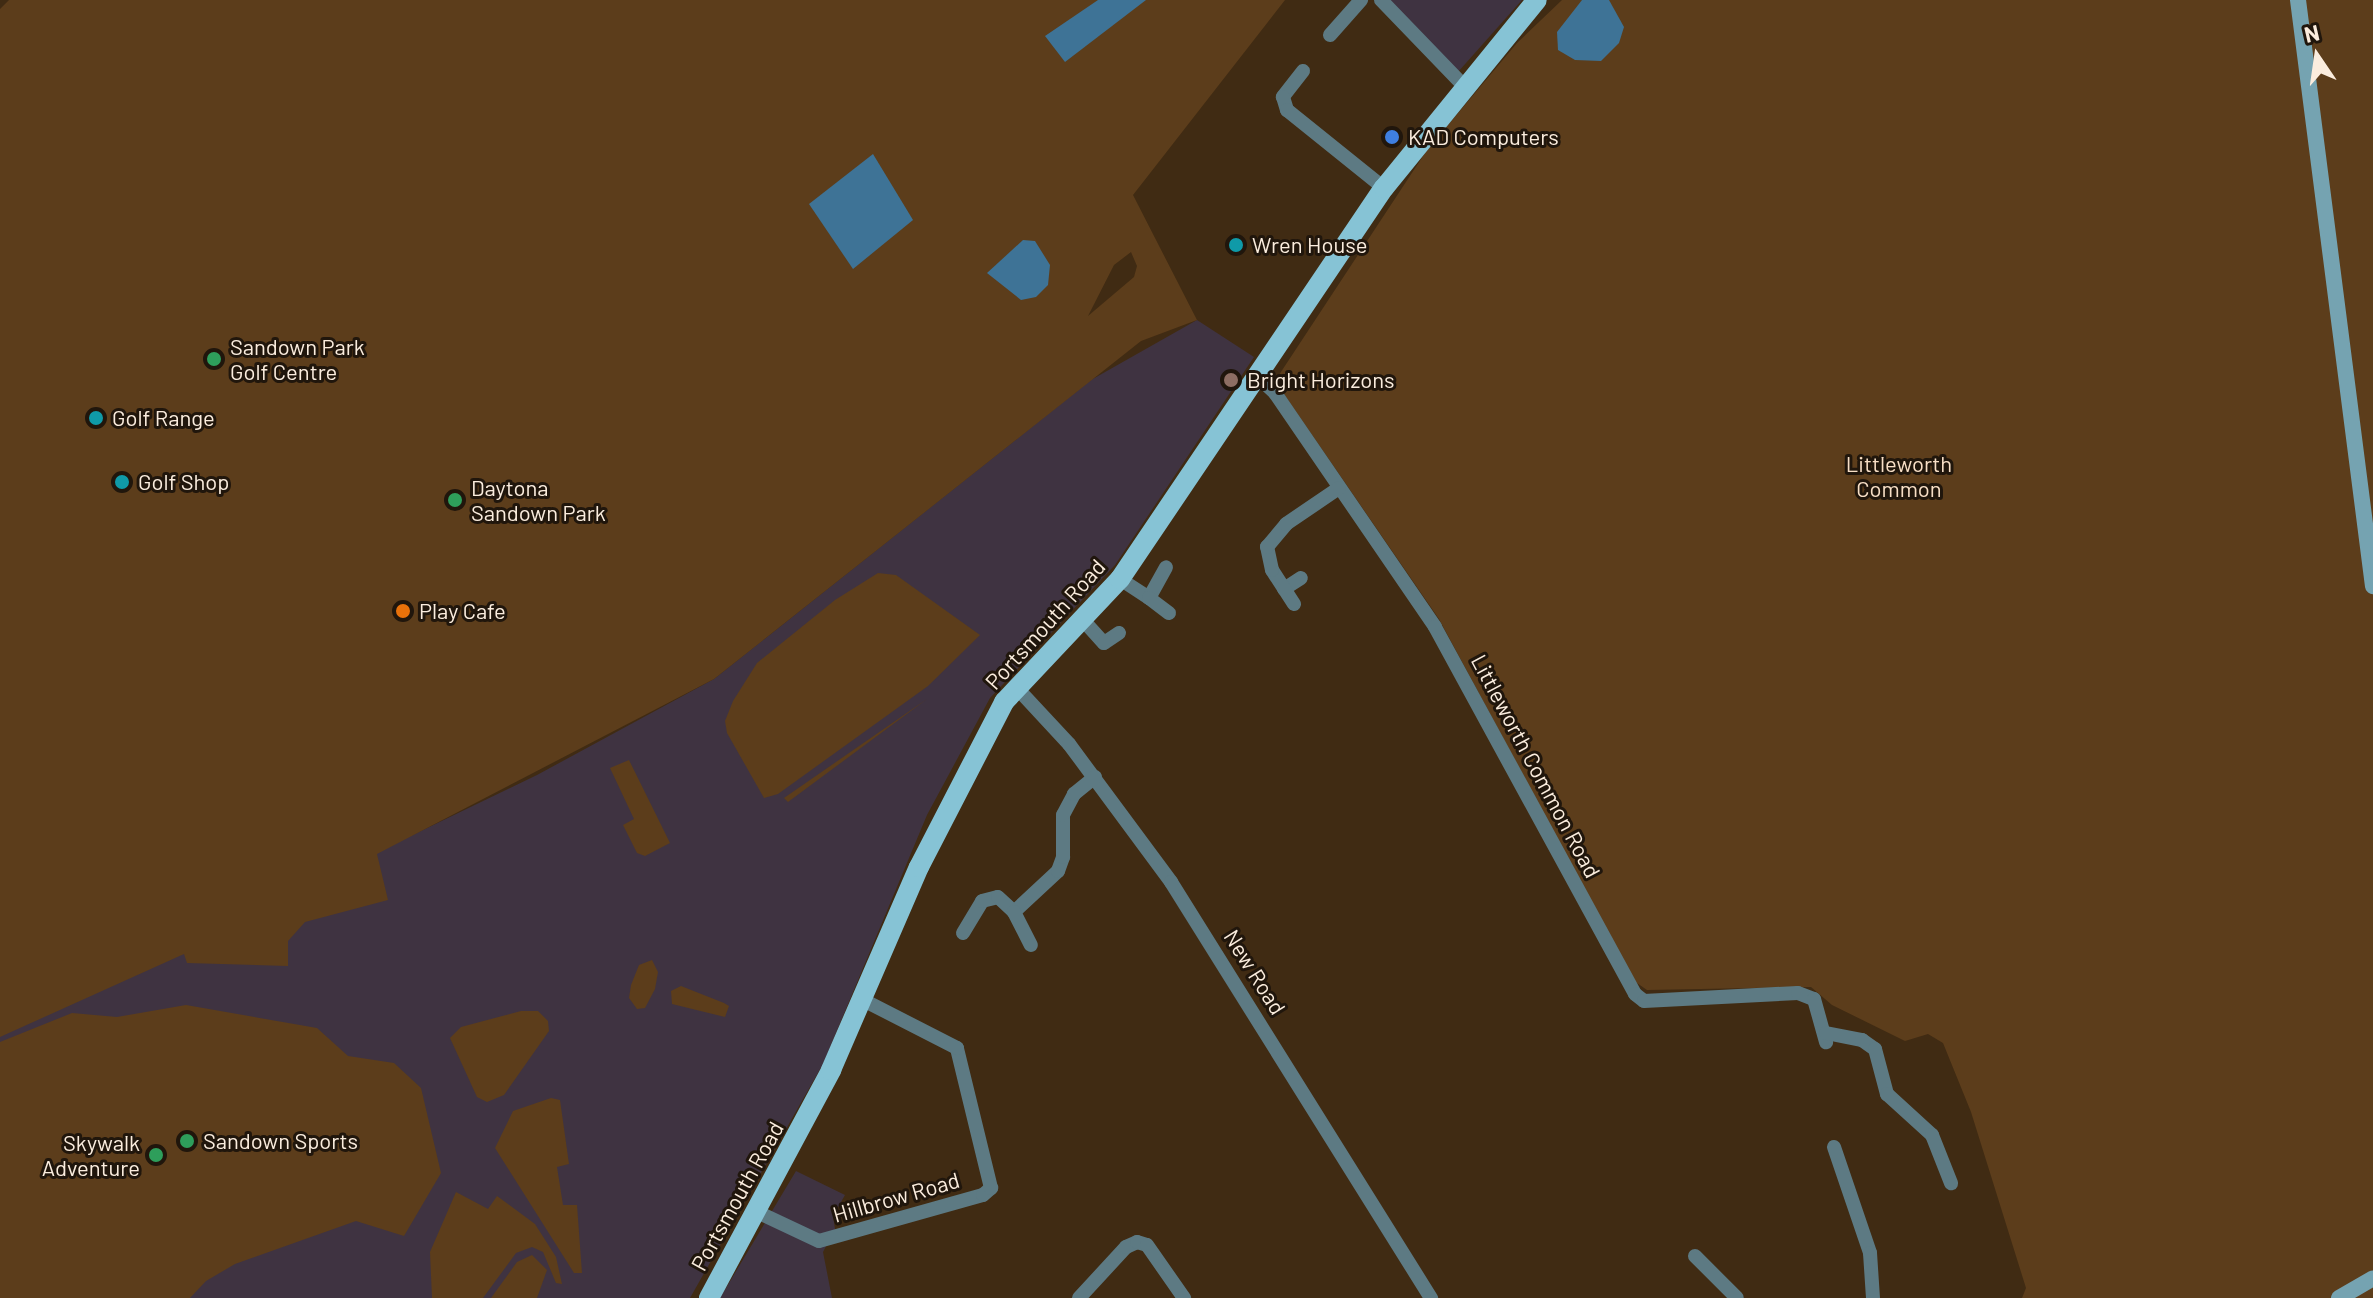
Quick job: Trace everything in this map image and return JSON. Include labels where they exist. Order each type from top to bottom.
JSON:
[{"type":"main road","name":"Portsmouth Road","points":[[709,1298],[757,1212],[863,1000],[964,775],[1016,687],[1120,579],[1259,378],[1384,188],[1537,0]]},
{"type":"street","points":[[1330,35],[1361,0]]},
{"type":"street","points":[[1381,0],[1464,86]]},
{"type":"street","points":[[2298,0],[2373,586]]},
{"type":"street","points":[[1303,71],[1283,97],[1287,110],[1384,188]]},
{"type":"street","name":"Littleworth Common Road","points":[[1259,378],[1435,627],[1635,994],[1644,1001],[1798,993],[1814,999],[1826,1038],[1862,1040],[1875,1049],[1887,1094],[1932,1135],[1951,1183]]},
{"type":"street","points":[[1294,604],[1267,561],[1273,535],[1339,488]]},
{"type":"street","points":[[1149,598],[1166,567]]},
{"type":"street","points":[[1284,589],[1301,578]]},
{"type":"street","points":[[1120,579],[1169,613]]},
{"type":"street","points":[[1083,620],[1104,643],[1119,633]]},
{"type":"street","name":"New Road","points":[[1016,687],[1095,777],[1215,949],[1431,1298]]},
{"type":"street","points":[[1014,912],[1050,883],[1063,857],[1061,828],[1069,801],[1095,777]]},
{"type":"street","points":[[1050,883],[1059,896]]},
{"type":"street","points":[[963,933],[989,896],[998,897],[1014,912],[1031,945]]},
{"type":"street","name":"Hillbrow Road","points":[[757,1212],[819,1241],[983,1195],[991,1188],[957,1048],[863,1000]]},
{"type":"street","points":[[1834,1147],[1870,1253],[1873,1298]]},
{"type":"street","points":[[1079,1298],[1126,1247],[1137,1242],[1147,1245],[1184,1298]]},
{"type":"street","points":[[1695,1254],[1737,1298]]},
{"type":"street","points":[[2339,1298],[2373,1278]]},
{"type":"shaded area","points":[[1389,0],[1522,0],[1458,72]]},
{"type":"shaded area","points":[[1197,320],[1254,357],[1115,565],[990,698],[927,815],[823,1064],[690,1298],[0,1298],[0,1034],[537,775],[714,679],[1091,380]]},
{"type":"shaded area","points":[[796,1171],[845,1195],[833,1216],[835,1229],[823,1252],[832,1298],[720,1298]]},
{"type":"green space","points":[[9,0],[1285,0],[1133,195],[1197,320],[1141,341],[714,679],[377,854],[388,900],[305,922],[288,941],[288,966],[187,963],[184,954],[0,1037],[0,9]],"holes":[[[1131,252],[1137,266],[1134,277],[1088,316],[1114,265]]]},
{"type":"green space","name":"Littleworth Common","points":[[1562,0],[2373,0],[2373,1298],[2022,1298],[2026,1288],[1971,1112],[1943,1043],[1928,1034],[1905,1041],[1832,1005],[1811,987],[1647,990],[1634,981],[1439,619],[1275,381],[1427,150],[1517,43]]},
{"type":"green space","points":[[878,573],[896,575],[980,635],[928,686],[778,794],[764,798],[727,733],[725,721],[733,701],[757,663],[835,600]]},
{"type":"green space","points":[[927,699],[788,802],[784,798]]},
{"type":"green space","points":[[629,760],[670,843],[645,856],[637,853],[623,825],[634,819],[610,768]]},
{"type":"green space","points":[[652,960],[658,972],[655,989],[645,1008],[637,1009],[629,998],[631,985],[639,965]]},
{"type":"green space","points":[[681,986],[729,1006],[725,1017],[672,1004],[671,991]]},
{"type":"green space","points":[[186,1005],[317,1028],[348,1056],[394,1063],[421,1088],[441,1173],[404,1236],[356,1221],[235,1264],[206,1281],[190,1298],[0,1298],[0,1042],[72,1013],[117,1017]]},
{"type":"green space","points":[[521,1011],[538,1011],[548,1021],[549,1031],[504,1095],[487,1102],[477,1097],[450,1038],[461,1027]]},
{"type":"green space","points":[[551,1098],[560,1100],[569,1164],[557,1167],[563,1205],[577,1205],[582,1273],[574,1273],[495,1148],[513,1111]]},
{"type":"green space","points":[[456,1192],[488,1209],[497,1196],[535,1224],[556,1257],[562,1284],[556,1283],[543,1252],[532,1247],[516,1253],[483,1298],[432,1298],[430,1252]]},
{"type":"green space","points":[[532,1255],[547,1270],[537,1298],[491,1298],[517,1262]]},
{"type":"water","points":[[1098,0],[1146,0],[1065,62],[1045,36]]},
{"type":"water","points":[[1582,0],[1609,0],[1624,27],[1619,43],[1601,61],[1575,60],[1558,50],[1557,32]]},
{"type":"water","points":[[873,154],[913,220],[853,269],[809,204]]},
{"type":"water","points":[[1023,240],[1035,241],[1050,265],[1048,285],[1036,297],[1021,300],[987,273]]},
{"type":"place","name":"KAD Computers","points":[[1392,137]]},
{"type":"place","name":"Wren House","points":[[1236,245]]},
{"type":"place","name":"Sandown Park Golf Centre","points":[[214,359]]},
{"type":"place","name":"Bright Horizons","points":[[1231,380]]},
{"type":"place","name":"Golf Range","points":[[96,418]]},
{"type":"place","name":"Golf Shop","points":[[122,482]]},
{"type":"place","name":"Daytona Sandown Park","points":[[455,500]]},
{"type":"place","name":"Play Cafe","points":[[403,611]]},
{"type":"place","name":"Sandown Sports","points":[[187,1141]]},
{"type":"place","name":"Skywalk Adventure","points":[[156,1155]]}]
